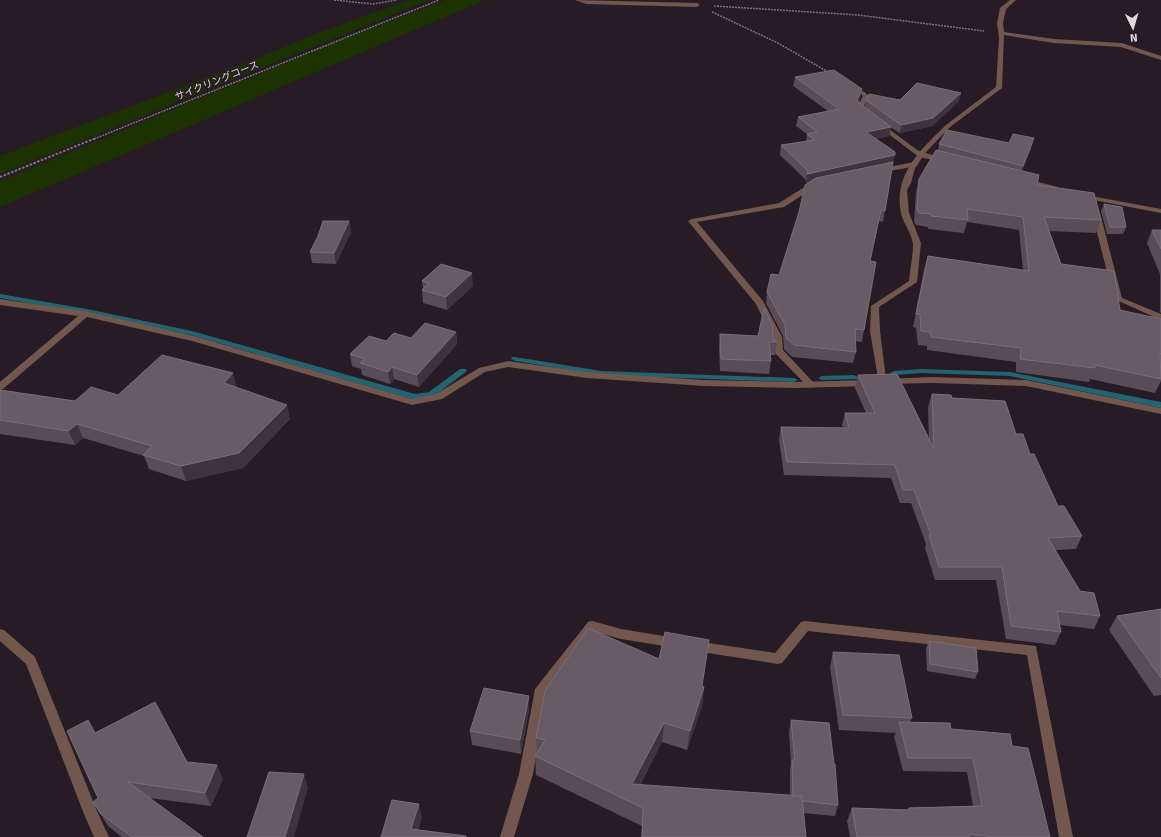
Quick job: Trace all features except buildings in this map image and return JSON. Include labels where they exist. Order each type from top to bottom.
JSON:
[{"type":"street","points":[[578,0],[586,2],[697,5]]},
{"type":"street","points":[[882,382],[874,331],[875,306],[913,282],[917,243],[905,214],[903,190],[914,164],[922,155],[924,150],[948,126],[999,88],[1002,33],[1000,23],[1003,8],[1013,0]]},
{"type":"street","points":[[1002,33],[1054,41],[1122,45],[1161,58]]},
{"type":"street","points":[[863,93],[866,96],[860,108],[863,112],[922,155],[953,163]]},
{"type":"street","points":[[870,173],[914,164]]},
{"type":"street","points":[[1015,179],[1061,190]]},
{"type":"street","points":[[811,385],[778,351],[777,337],[760,303],[692,221],[781,206],[812,185],[819,184]]},
{"type":"street","points":[[1076,194],[1161,212]]},
{"type":"street","points":[[1092,198],[1118,299],[1161,317]]},
{"type":"street","points":[[0,302],[85,314],[194,339],[412,402],[438,398],[482,370],[508,364],[587,375],[704,383],[811,385],[933,380],[1026,383],[1161,411]]},
{"type":"street","points":[[0,388],[85,314]]},
{"type":"street","points":[[508,837],[526,774],[541,689],[592,626],[621,634],[778,659],[805,626],[1032,650],[1066,837]]},
{"type":"street","points":[[0,634],[32,661],[91,814],[102,837]]},
{"type":"path","points":[[334,0],[384,5],[397,0]]},
{"type":"path","name":"サイクリングコース","points":[[0,177],[439,0]]},
{"type":"path","points":[[697,5],[858,15],[1002,33]]},
{"type":"path","points":[[697,5],[778,43],[830,74]]},
{"type":"green space","points":[[409,0],[429,0],[0,174],[0,156],[250,61],[318,33]]},
{"type":"green space","points":[[445,0],[485,0],[0,207],[0,181],[333,43]]},
{"type":"waterway","points":[[0,296],[87,311],[192,333],[415,397],[431,394],[463,371]]},
{"type":"waterway","points":[[515,359],[601,373],[794,380]]},
{"type":"waterway","points":[[894,373],[921,371],[1010,374],[1161,405]]},
{"type":"waterway","points":[[822,378],[854,377]]}]
